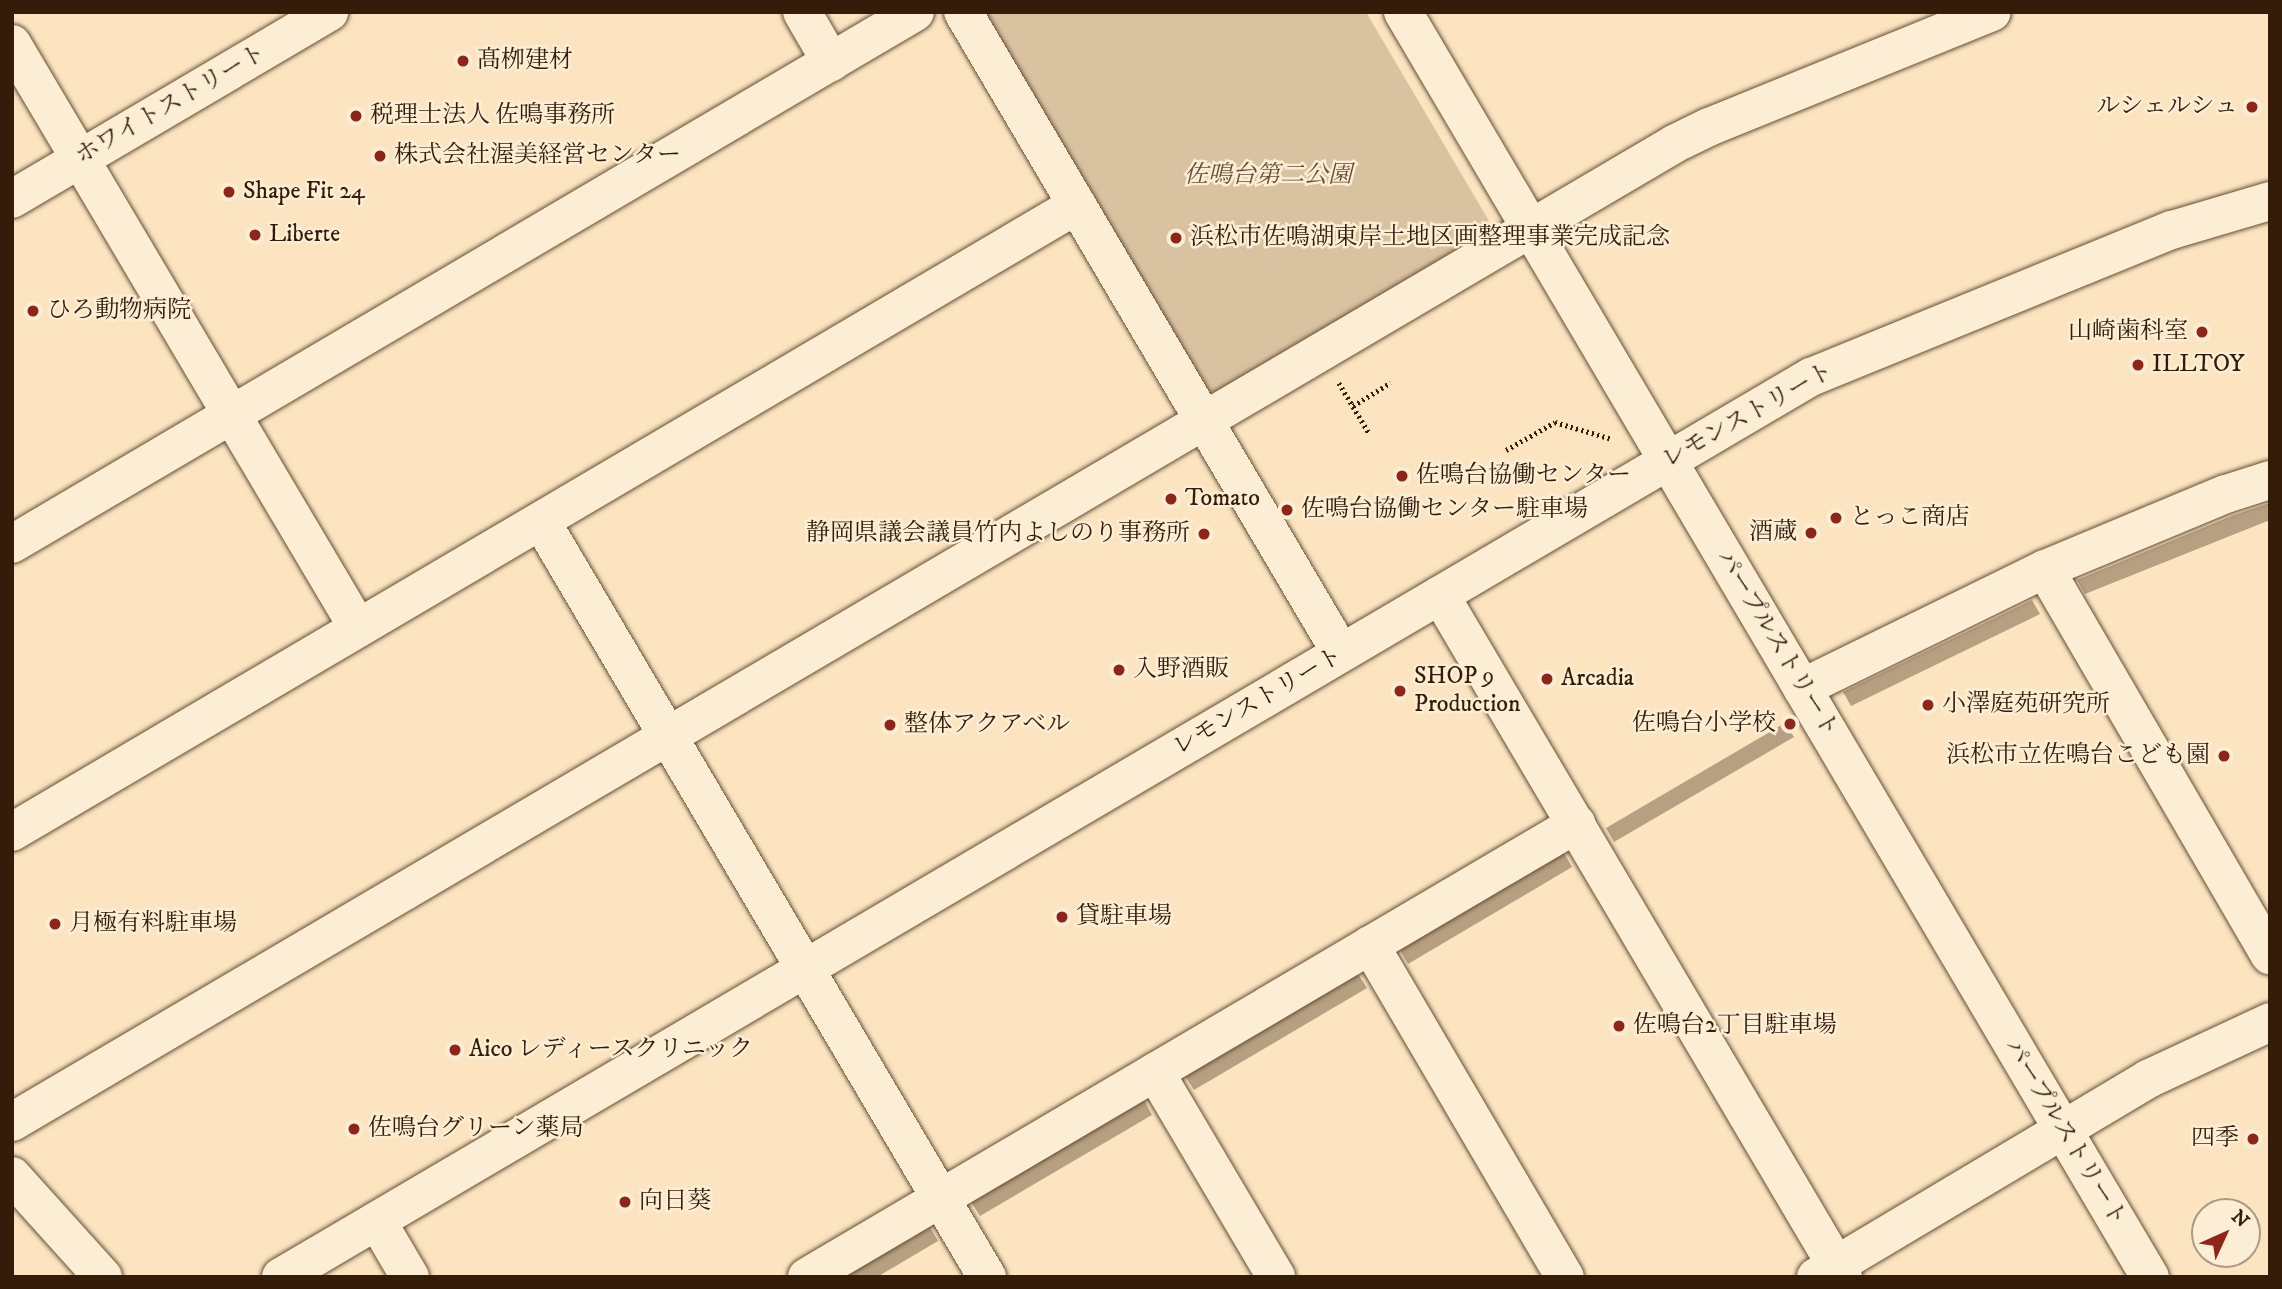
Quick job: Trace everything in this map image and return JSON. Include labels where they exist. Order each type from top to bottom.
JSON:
[{"type":"street","name":"ホワイトストリート","points":[[12,199],[329,12]]},
{"type":"street","points":[[802,12],[831,62]]},
{"type":"street","points":[[12,544],[915,12]]},
{"type":"street","points":[[963,12],[1341,653]]},
{"type":"street","name":"パープルストリート","points":[[1403,12],[2150,1277]]},
{"type":"street","points":[[12,1122],[1691,135],[1992,12]]},
{"type":"street","points":[[12,44],[358,628]]},
{"type":"street","name":"レモンストリート","points":[[281,1277],[1783,393],[1841,363],[2183,225],[2270,201]]},
{"type":"street","points":[[12,832],[1077,205]]},
{"type":"street","points":[[1802,688],[2045,569],[2226,494],[2270,480]]},
{"type":"street","points":[[541,521],[987,1277]]},
{"type":"street","points":[[2045,569],[2270,955]]},
{"type":"street","points":[[1440,595],[1576,824],[1832,1273],[2148,1079],[2270,1021]]},
{"type":"street","points":[[807,1277],[1576,824]]},
{"type":"street","points":[[1370,945],[1565,1277]]},
{"type":"street","points":[[1155,1072],[1276,1277]]},
{"type":"street","points":[[12,1176],[103,1277]]},
{"type":"street","points":[[377,1221],[410,1277]]},
{"type":"path","points":[[1321,352],[1368,432]]},
{"type":"path","points":[[1353,406],[1391,383]]},
{"type":"path","points":[[1506,450],[1555,422],[1623,442]]},
{"type":"green space","name":"佐鳴台第二公園","points":[[981,12],[1366,12],[1489,221],[1484,240],[1222,394],[1204,389]]},
{"type":"shaded area","points":[[2270,503],[2270,520],[2085,594],[2077,580],[2234,515]]},
{"type":"shaded area","points":[[2032,600],[2040,614],[1851,706],[1843,692]]},
{"type":"shaded area","points":[[1785,723],[1794,737],[1614,842],[1606,828]]},
{"type":"shaded area","points":[[1564,853],[1572,867],[1408,964],[1400,950]]},
{"type":"shaded area","points":[[1358,974],[1367,988],[1194,1090],[1185,1076]]},
{"type":"shaded area","points":[[1144,1100],[1152,1115],[980,1216],[971,1202]]},
{"type":"shaded area","points":[[930,1227],[938,1241],[877,1277],[844,1277]]},
{"type":"place","name":"髙栁建材","points":[[463,61]]},
{"type":"place","name":"ルシェルシュ","points":[[2252,107]]},
{"type":"place","name":"税理士法人 佐鳴事務所","points":[[356,116]]},
{"type":"place","name":"株式会社渥美経営センター","points":[[380,156]]},
{"type":"place","name":"Shape Fit 24","points":[[229,192]]},
{"type":"place","name":"Liberte","points":[[255,235]]},
{"type":"place","name":"浜松市佐鳴湖東岸土地区画整理事業完成記念","points":[[1176,238]]},
{"type":"place","name":"ひろ動物病院","points":[[33,311]]},
{"type":"place","name":"山崎歯科室","points":[[2202,332]]},
{"type":"place","name":"ILLTOY","points":[[2138,365]]},
{"type":"place","name":"佐鳴台協働センター","points":[[1402,476]]},
{"type":"place","name":"Tomato","points":[[1171,499]]},
{"type":"place","name":"佐鳴台協働センター駐車場","points":[[1287,510]]},
{"type":"place","name":"とっこ商店","points":[[1836,518]]},
{"type":"place","name":"酒蔵","points":[[1811,533]]},
{"type":"place","name":"静岡県議会議員竹内よしのり事務所","points":[[1204,534]]},
{"type":"place","name":"入野酒販","points":[[1119,670]]},
{"type":"place","name":"Arcadia","points":[[1547,679]]},
{"type":"place","name":"SHOP 9 Production","points":[[1400,691]]},
{"type":"place","name":"小澤庭苑研究所","points":[[1928,705]]},
{"type":"place","name":"佐鳴台小学校","points":[[1790,724]]},
{"type":"place","name":"整体アクアベル","points":[[890,725]]},
{"type":"place","name":"浜松市立佐鳴台こども園","points":[[2224,756]]},
{"type":"place","name":"貸駐車場","points":[[1062,917]]},
{"type":"place","name":"月極有料駐車場","points":[[55,924]]},
{"type":"place","name":"佐鳴台2丁目駐車場","points":[[1619,1026]]},
{"type":"place","name":"Aico レディースクリニック","points":[[455,1050]]},
{"type":"place","name":"佐鳴台グリーン薬局","points":[[354,1129]]},
{"type":"place","name":"四季","points":[[2253,1139]]},
{"type":"place","name":"向日葵","points":[[625,1202]]}]
